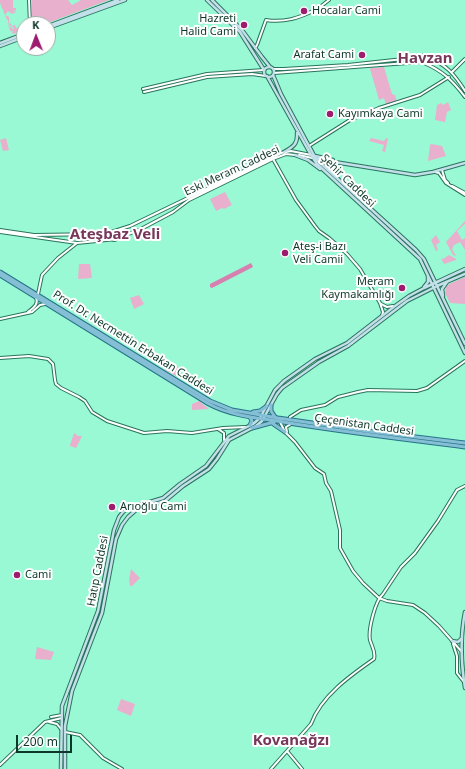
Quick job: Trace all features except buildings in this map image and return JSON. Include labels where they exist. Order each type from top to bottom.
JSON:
[{"type":"main road","points":[[56,24],[118,0]]},
{"type":"main road","points":[[56,24],[125,0]]},
{"type":"main road","points":[[207,0],[243,36],[264,70],[266,76],[273,74],[272,68],[254,48],[242,30],[212,0]]},
{"type":"main road","points":[[0,44],[16,39]]},
{"type":"main road","points":[[422,56],[427,57],[427,62],[422,62],[420,60],[422,56]]},
{"type":"main road","points":[[264,70],[267,67],[272,68]]},
{"type":"main road","name":"Şehir Caddesi","points":[[273,74],[281,94],[309,146],[313,157]]},
{"type":"main road","name":"Şehir Caddesi","points":[[266,76],[313,157],[327,172],[415,253],[435,285]]},
{"type":"main road","points":[[284,152],[296,143],[297,131]]},
{"type":"main road","points":[[296,155],[308,160],[327,172]]},
{"type":"main road","name":"Eski Meram Caddesi","points":[[313,157],[416,174],[435,172],[465,163]]},
{"type":"main road","name":"Eski Meram Caddesi","points":[[313,157],[338,162]]},
{"type":"main road","points":[[327,172],[326,164],[330,161]]},
{"type":"main road","name":"Şehir Caddesi","points":[[327,172],[416,250],[424,259],[435,285]]},
{"type":"main road","points":[[234,435],[250,427],[263,417],[282,388],[319,362],[348,346],[407,302],[465,269]]},
{"type":"main road","name":"Prof. Dr. Necmettin Erbakan Caddesi","points":[[0,272],[47,304],[209,404],[226,411],[249,414]]},
{"type":"main road","points":[[424,288],[428,282],[427,273]]},
{"type":"main road","points":[[431,274],[438,280],[445,279]]},
{"type":"main road","points":[[279,420],[271,412],[269,406],[275,390],[284,381],[315,360],[347,343],[395,306],[424,288],[450,281],[465,274]]},
{"type":"main road","name":"Prof. Dr. Necmettin Erbakan Caddesi","points":[[0,275],[210,401],[228,409],[263,417]]},
{"type":"main road","points":[[444,300],[442,289],[450,281]]},
{"type":"main road","points":[[435,285],[444,300],[465,344]]},
{"type":"main road","points":[[435,285],[465,353]]},
{"type":"main road","points":[[250,427],[252,419],[249,414],[269,406]]},
{"type":"main road","name":"Çeçenistan Caddesi","points":[[263,417],[465,443]]},
{"type":"main road","points":[[234,435],[250,427],[279,420]]},
{"type":"main road","name":"Çeçenistan Caddesi","points":[[279,420],[292,424],[367,435],[465,447]]},
{"type":"main road","points":[[270,422],[277,425],[285,432]]},
{"type":"main road","name":"Hatıp Caddesi","points":[[65,769],[62,717],[64,702],[98,611],[112,539],[117,523],[127,509],[157,500],[169,494],[180,484],[206,466],[214,457],[224,440],[234,435]]},
{"type":"main road","name":"Hatıp Caddesi","points":[[61,769],[64,731],[69,704],[75,682],[102,613],[116,539],[122,525],[136,510],[165,501],[183,486],[205,472],[217,460],[227,443],[234,435]]},
{"type":"main road","points":[[122,514],[123,517],[128,517],[127,509]]},
{"type":"main road","points":[[117,523],[121,522],[122,525]]},
{"type":"main road","points":[[465,612],[462,638],[465,688]]},
{"type":"main road","points":[[452,641],[458,642],[462,638]]},
{"type":"main road","points":[[64,702],[64,707],[68,706],[69,704]]},
{"type":"main road","points":[[62,717],[67,714]]},
{"type":"street","points":[[29,0],[30,16]]},
{"type":"street","points":[[254,48],[257,45],[266,20],[277,22],[291,20],[315,10],[316,6],[320,7],[329,0]]},
{"type":"street","points":[[272,68],[284,69],[348,65],[422,56]]},
{"type":"street","points":[[427,57],[452,72],[465,91]]},
{"type":"street","points":[[452,72],[465,59]]},
{"type":"street","points":[[273,74],[422,62],[434,67],[449,78],[465,97]]},
{"type":"street","points":[[143,89],[207,74],[264,70]]},
{"type":"street","points":[[144,92],[207,77],[252,74],[266,76]]},
{"type":"street","points":[[309,146],[350,120],[379,108],[420,95],[449,78]]},
{"type":"street","name":"Eski Meram Caddesi","points":[[0,231],[34,235],[105,234],[130,226],[284,152],[291,151],[313,157]]},
{"type":"street","name":"Eski Meram Caddesi","points":[[0,231],[77,243],[116,239],[129,235],[174,211],[189,200],[273,159],[286,154],[313,157]]},
{"type":"street","points":[[273,159],[296,200],[315,226],[355,262],[380,303],[383,312],[382,316]]},
{"type":"street","points":[[442,170],[447,183],[465,194]]},
{"type":"street","points":[[435,172],[439,173],[446,183],[465,194]]},
{"type":"street","points":[[60,241],[58,238],[60,236],[82,234]]},
{"type":"street","points":[[28,313],[37,303],[37,296],[42,275],[54,262],[77,243]]},
{"type":"street","points":[[380,303],[387,308],[395,306]]},
{"type":"street","points":[[0,319],[28,313],[34,311],[40,305],[47,304]]},
{"type":"street","points":[[0,358],[29,356],[48,359],[53,364],[56,384],[60,388],[80,397],[85,401],[92,412],[110,423],[144,433],[167,431],[192,433],[217,429],[250,427]]},
{"type":"street","points":[[290,417],[300,410],[325,405],[338,397],[358,392],[368,390],[418,391],[427,388],[465,361]]},
{"type":"street","points":[[279,420],[285,432],[289,435]]},
{"type":"street","points":[[292,424],[286,427],[289,435],[315,468],[324,474],[326,483],[331,491],[340,530],[340,548],[353,571],[379,598],[387,601],[413,605],[425,613],[462,652]]},
{"type":"street","points":[[217,429],[224,433],[224,440]]},
{"type":"street","points":[[271,769],[311,724],[314,716],[326,698],[356,671],[374,659],[375,654],[370,636],[375,609],[379,598],[401,567],[421,545],[458,490],[465,486]]},
{"type":"street","points":[[452,641],[457,656],[457,673],[464,682]]},
{"type":"street","points":[[51,717],[62,717]]},
{"type":"street","points":[[0,765],[46,722],[62,717]]},
{"type":"street","points":[[46,722],[57,724],[64,731],[80,735],[103,758],[122,769]]},
{"type":"street","points":[[287,750],[302,769]]},
{"type":"shaded area","points":[[0,0],[13,0],[13,8],[16,8],[16,10],[11,12],[16,12],[12,14],[8,11],[5,15],[9,17],[9,23],[8,23],[8,19],[7,20],[0,3]]},
{"type":"shaded area","points":[[32,0],[68,0],[72,5],[81,0],[109,0],[56,20],[56,16],[32,16]]},
{"type":"shaded area","points":[[10,23],[12,26],[15,25],[16,33],[13,34],[13,30],[11,32],[8,25],[13,29],[14,28],[8,24]]},
{"type":"shaded area","points":[[384,67],[392,94],[395,95],[397,102],[386,105],[384,98],[379,100],[370,69]]},
{"type":"shaded area","points":[[448,102],[451,110],[447,112],[445,122],[435,120],[437,105],[441,103],[443,105]]},
{"type":"shaded area","points":[[6,138],[9,150],[3,151],[0,140]]},
{"type":"shaded area","points":[[371,138],[384,141],[386,138],[388,139],[385,152],[382,151],[384,145],[369,141]]},
{"type":"shaded area","points":[[431,144],[442,146],[446,156],[428,161]]},
{"type":"shaded area","points":[[225,192],[232,205],[216,211],[210,199]]},
{"type":"shaded area","points":[[465,221],[465,224],[457,231],[462,240],[465,238],[465,250],[460,242],[454,245],[452,249],[456,256],[453,255],[446,242]]},
{"type":"shaded area","points":[[436,235],[440,242],[436,245],[438,250],[436,251],[431,240]]},
{"type":"shaded area","points":[[449,255],[456,260],[444,264],[441,258],[443,259]]},
{"type":"shaded area","points":[[251,263],[253,267],[212,288],[210,287],[210,284]]},
{"type":"shaded area","points":[[79,264],[90,264],[92,278],[78,279]]},
{"type":"shaded area","points":[[465,277],[465,304],[450,303],[445,293],[446,287],[449,284]]},
{"type":"shaded area","points":[[139,295],[144,304],[134,309],[130,298]]},
{"type":"shaded area","points":[[170,362],[180,369],[176,376],[165,370]]},
{"type":"shaded area","points":[[199,401],[209,409],[192,410],[192,404]]},
{"type":"shaded area","points":[[74,433],[78,436],[82,436],[76,448],[70,446]]},
{"type":"shaded area","points":[[131,569],[140,578],[132,586],[130,586],[129,580]]},
{"type":"shaded area","points":[[37,647],[54,652],[51,660],[35,659]]},
{"type":"shaded area","points":[[121,699],[135,704],[131,716],[117,710]]},
{"type":"place","name":"Hocalar Cami","points":[[304,11]]},
{"type":"place","name":"Hazreti Halid Cami","points":[[244,25]]},
{"type":"place","name":"Arafat Cami","points":[[362,55]]},
{"type":"place","name":"Kayımkaya Cami","points":[[330,114]]},
{"type":"place","name":"Ateş-i Bazı Veli Camii","points":[[285,253]]},
{"type":"place","name":"Meram Kaymakamlığı","points":[[402,288]]},
{"type":"place","name":"Arıoğlu Cami","points":[[112,507]]},
{"type":"place","name":"Cami","points":[[17,575]]},
{"type":"district","name":"Havzan","points":[[425,59]]},
{"type":"district","name":"Ateşbaz Veli","points":[[115,235]]},
{"type":"district","name":"Kovanağzı","points":[[291,741]]}]
